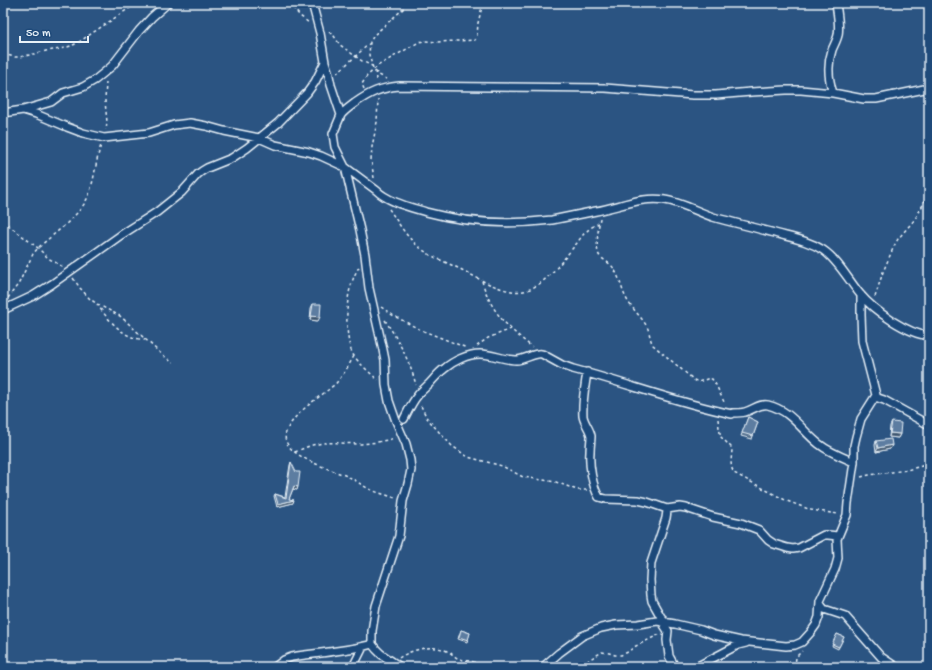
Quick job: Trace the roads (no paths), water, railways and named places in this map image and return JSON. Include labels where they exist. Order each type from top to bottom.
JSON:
[{"type":"street","points":[[3,113],[23,110],[50,102],[63,93],[88,85],[112,66],[139,31],[168,3]]},
{"type":"street","points":[[312,3],[320,33],[325,62],[341,115]]},
{"type":"street","points":[[833,93],[829,82],[828,68],[838,33],[836,3]]},
{"type":"street","points":[[4,310],[33,296],[52,284],[121,235],[157,212],[182,192],[198,174],[207,168],[232,158],[247,148],[278,123],[307,93],[315,82],[325,62]]},
{"type":"street","points":[[398,665],[381,654],[372,644],[372,631],[376,606],[399,536],[403,501],[410,470],[409,452],[389,401],[386,386],[385,360],[368,288],[365,255],[345,167],[335,147],[334,134],[341,115],[345,110],[366,94],[384,88],[399,86],[605,88],[716,95],[801,90],[833,93],[864,99],[876,99],[929,88]]},
{"type":"street","points":[[23,110],[83,133],[104,138],[149,133],[174,125],[190,123],[259,138],[275,145],[309,152],[345,167],[380,194],[400,204],[445,217],[488,222],[552,220],[644,200],[669,201],[712,216],[812,244],[825,251],[840,267],[861,295],[872,306],[894,322],[910,330],[929,336]]},
{"type":"street","points":[[543,667],[582,636],[601,628],[616,625],[653,622],[667,623],[701,630],[714,636],[786,646],[798,644],[807,637],[816,625],[819,617],[820,601],[836,569],[838,558],[837,539],[847,515],[854,462],[854,446],[861,419],[875,397],[876,392],[862,342],[860,314],[861,295]]},
{"type":"street","points":[[404,419],[418,394],[444,369],[456,361],[478,354],[516,360],[524,359],[539,353],[562,365],[718,412],[732,414],[744,412],[761,405],[768,406],[789,415],[824,448],[854,462]]},
{"type":"street","points":[[587,372],[583,396],[583,416],[591,434],[590,464],[595,489],[600,497],[606,499],[638,500],[668,509],[686,508],[713,517],[746,524],[759,530],[774,544],[793,549],[799,548],[824,535],[838,536]]},
{"type":"street","points":[[875,397],[884,400],[929,425]]},
{"type":"street","points":[[667,623],[660,617],[652,601],[650,572],[651,563],[668,509]]},
{"type":"street","points":[[820,601],[824,608],[844,616],[881,656],[896,667]]},
{"type":"street","points":[[667,623],[664,625],[668,631],[668,654],[675,667]]},
{"type":"street","points":[[696,667],[738,645],[750,642]]},
{"type":"street","points":[[276,666],[284,660],[292,657],[363,647],[372,644]]},
{"type":"street","points":[[353,667],[363,647]]}]
